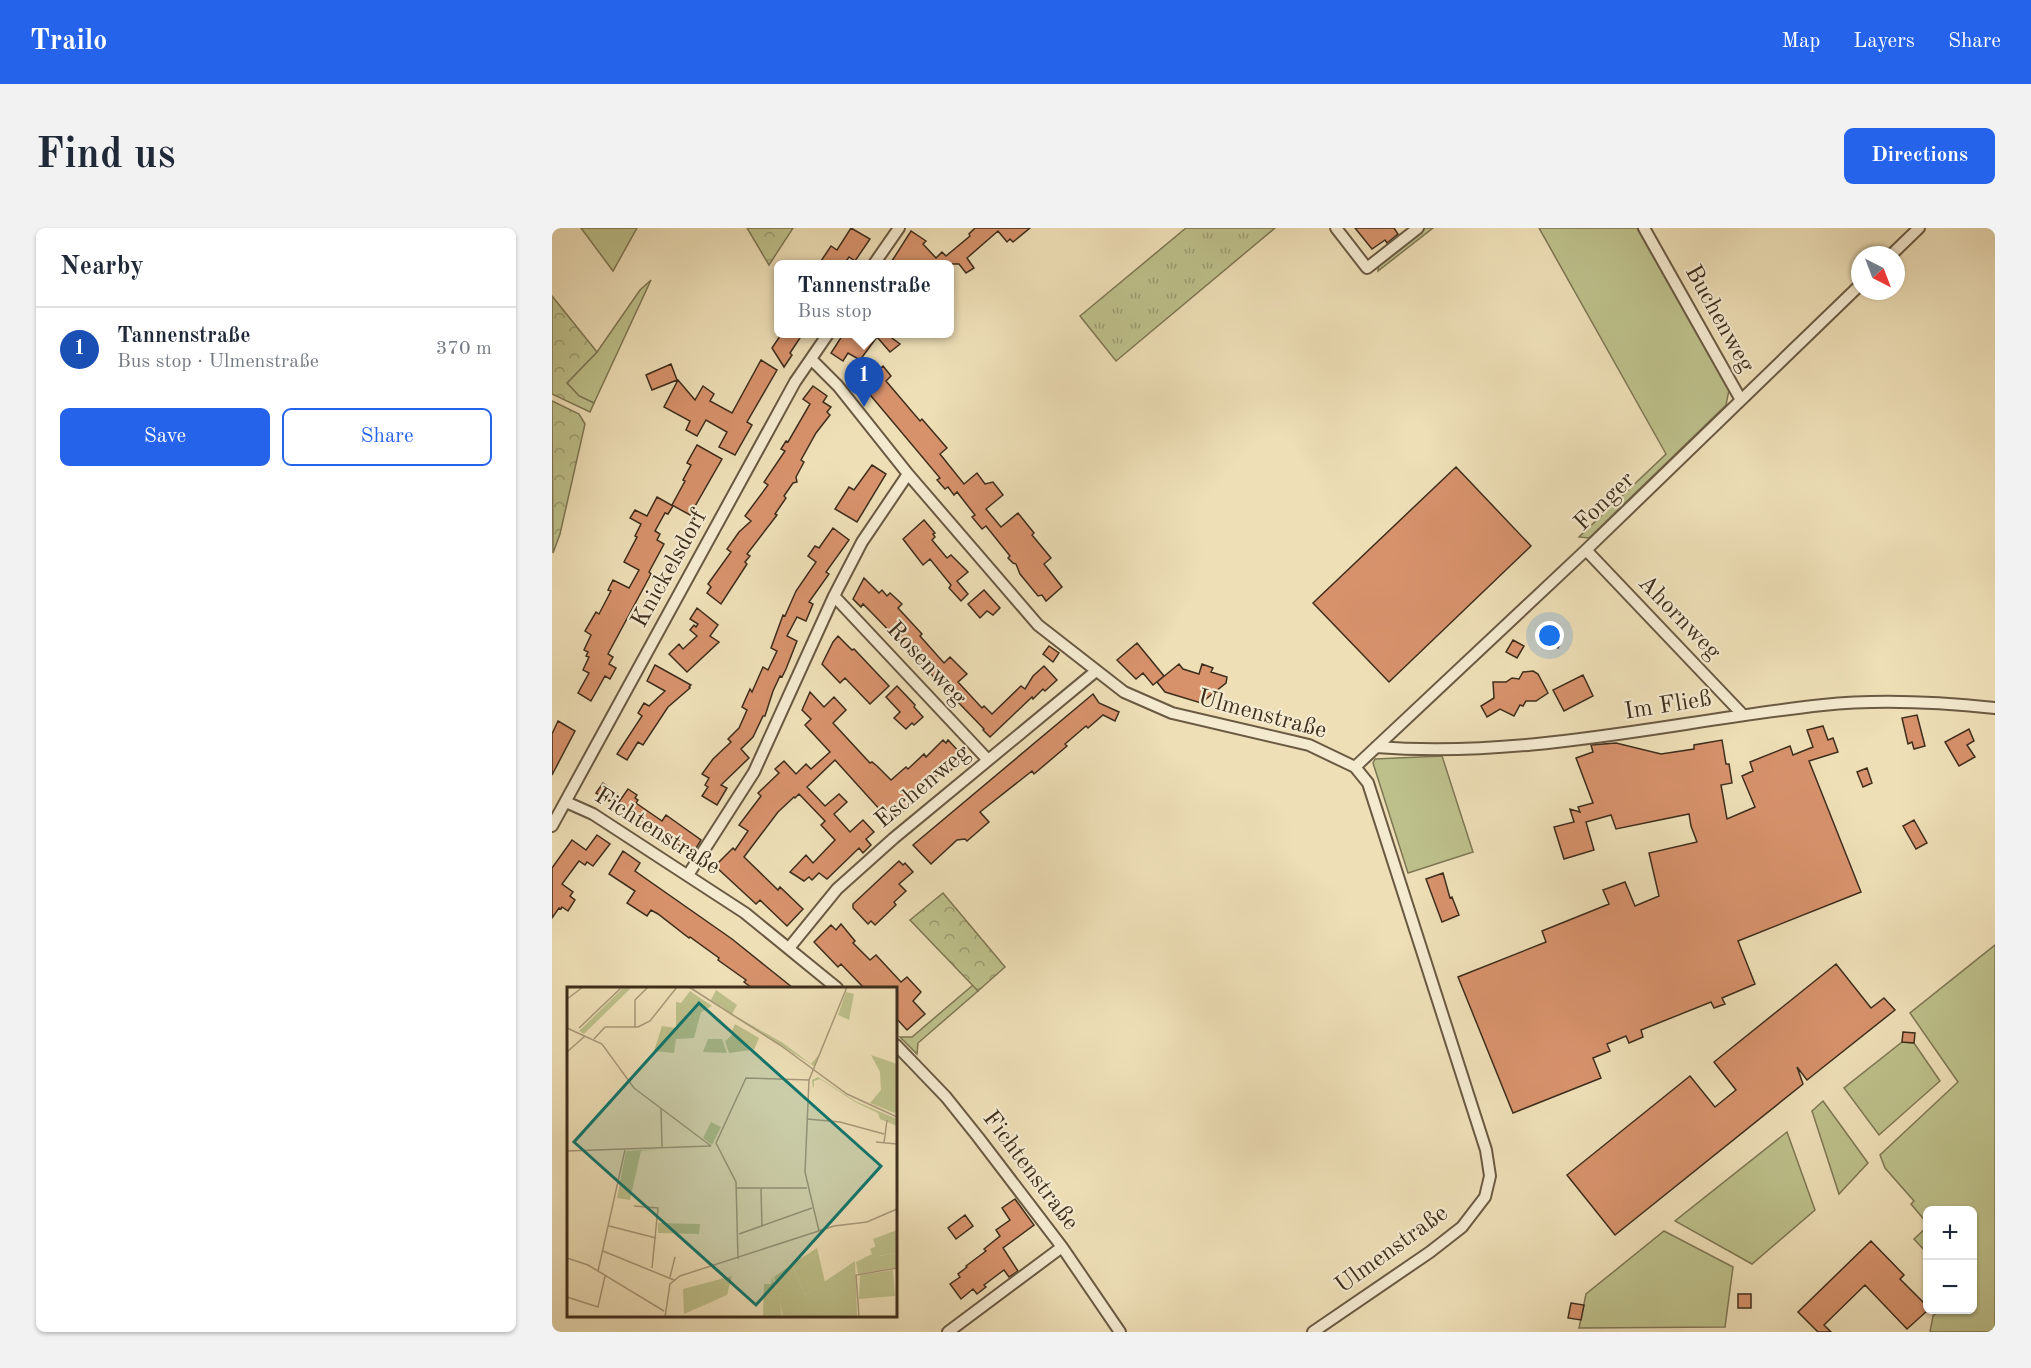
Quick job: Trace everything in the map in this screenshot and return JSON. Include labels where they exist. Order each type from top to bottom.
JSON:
[{"type":"street","points":[[877,260],[899,228]]},
{"type":"street","points":[[1336,228],[1366,268],[1418,228]]},
{"type":"street","name":"Buchenweg","points":[[1644,228],[1741,400]]},
{"type":"street","points":[[1900,246],[1919,228]]},
{"type":"street","name":"Fonger","points":[[1376,747],[1586,550],[1851,294]]},
{"type":"street","name":"Knickelsdorf","points":[[552,826],[795,382],[825,338]]},
{"type":"street","name":"Ulmenstraße","points":[[811,359],[838,386],[908,474],[1038,625],[1096,671],[1124,692],[1172,713],[1309,745],[1355,768],[1368,783],[1486,1150],[1490,1176],[1482,1204],[1462,1227],[1430,1252],[1313,1332]]},
{"type":"street","points":[[688,875],[754,772],[834,596],[862,542],[908,474]]},
{"type":"street","name":"Ahornweg","points":[[1586,550],[1743,715]]},
{"type":"street","name":"Rosenweg","points":[[834,596],[988,760]]},
{"type":"street","name":"Eschenweg","points":[[789,948],[837,889],[894,838],[1096,671]]},
{"type":"street","name":"Im Fließ","points":[[1376,747],[1402,749],[1521,747],[1608,737],[1743,715],[1825,705],[1945,703],[1995,708]]},
{"type":"street","points":[[1355,768],[1376,747]]},
{"type":"street","name":"Fichtenstraße","points":[[566,802],[592,814],[745,913],[836,987]]},
{"type":"street","name":"Fichtenstraße","points":[[897,1046],[946,1097],[1062,1247],[1120,1332]]},
{"type":"street","points":[[948,1332],[1062,1247]]},
{"type":"green space","points":[[581,228],[637,228],[613,271]]},
{"type":"green space","points":[[747,228],[793,228],[769,265]]},
{"type":"green space","points":[[1186,228],[1275,228],[1116,361],[1080,316]]},
{"type":"green space","points":[[1423,228],[1433,228],[1378,271],[1379,263]]},
{"type":"green space","points":[[1539,228],[1637,228],[1729,390],[1726,405],[1589,538],[1579,537],[1666,454]]},
{"type":"green space","points":[[651,280],[594,403],[579,396],[567,383],[597,352],[640,290]]},
{"type":"green space","points":[[552,296],[597,352],[567,383],[579,396],[594,403],[590,412],[552,394]]},
{"type":"green space","points":[[552,401],[579,414],[585,424],[560,534],[553,553]]},
{"type":"green space","points":[[1442,756],[1473,852],[1408,873],[1373,763],[1375,759]]},
{"type":"green space","points":[[943,893],[1005,967],[978,991],[910,920]]},
{"type":"green space","points":[[1995,945],[1995,1332],[1930,1332],[1935,1314],[1977,1314],[1977,1206],[1923,1206],[1923,1218],[1911,1204],[1914,1201],[1885,1168],[1880,1155],[1958,1082],[1910,1013]]},
{"type":"green space","points":[[973,985],[978,991],[918,1043],[917,1054],[900,1037],[912,1037]]},
{"type":"green space","points":[[1902,1042],[1914,1043],[1940,1081],[1879,1135],[1844,1088]]},
{"type":"green space","points":[[1823,1101],[1868,1163],[1839,1194],[1812,1111]]},
{"type":"green space","points":[[1787,1132],[1815,1210],[1752,1264],[1675,1221]]},
{"type":"green space","points":[[1664,1231],[1733,1267],[1725,1327],[1579,1328],[1586,1294]]},
{"type":"green space","points":[[1923,1231],[1923,1249],[1914,1239]]},
{"type":"building","points":[[851,228],[870,239],[856,260],[849,257],[847,260],[822,260],[831,246],[837,250]]},
{"type":"building","points":[[975,228],[1030,228],[1013,242],[1010,239],[1007,242],[998,231],[967,258],[974,268],[966,273],[959,264],[954,264],[954,260],[893,260],[911,231],[926,241],[923,244],[936,258],[942,252],[946,256],[970,236],[969,234]]},
{"type":"building","points":[[1355,228],[1394,228],[1398,234],[1387,243],[1385,240],[1372,249]]},
{"type":"building","points":[[779,338],[800,338],[784,367],[772,348]]},
{"type":"building","points":[[841,338],[876,338],[860,360],[848,353],[843,361],[831,353]]},
{"type":"building","points":[[878,338],[892,338],[900,344],[890,352]]},
{"type":"building","points":[[761,360],[777,370],[747,422],[752,425],[735,455],[719,447],[727,432],[706,420],[697,436],[686,430],[690,421],[664,407],[678,380],[695,400],[703,386],[714,394],[710,401],[732,413]]},
{"type":"building","points":[[671,364],[677,380],[652,390],[646,375]]},
{"type":"building","points":[[883,366],[891,376],[886,381],[947,448],[940,454],[964,484],[977,473],[985,484],[993,482],[1003,495],[986,509],[1001,527],[1018,513],[1034,533],[1032,535],[1051,558],[1044,564],[1062,587],[1046,601],[1042,595],[1038,596],[1020,574],[1016,564],[1008,558],[1010,556],[986,526],[982,529],[972,517],[975,515],[957,492],[954,495],[948,487],[945,489],[937,480],[940,478],[861,384],[863,383],[859,378],[868,371],[872,376]]},
{"type":"building","points":[[813,386],[827,396],[823,402],[831,407],[827,412],[830,415],[816,433],[801,460],[804,462],[796,477],[797,482],[793,483],[775,514],[777,515],[747,554],[750,556],[745,562],[747,564],[721,604],[707,593],[711,587],[708,584],[731,552],[727,549],[739,532],[751,521],[745,516],[768,485],[764,482],[785,451],[781,449],[786,441],[788,442],[810,404],[803,399]]},
{"type":"building","points":[[697,445],[722,459],[690,515],[672,505],[685,481],[683,480],[691,465],[687,463]]},
{"type":"building","points":[[872,465],[886,474],[857,522],[835,509],[849,487],[854,490]]},
{"type":"building","points":[[1456,467],[1531,546],[1389,682],[1313,603]]},
{"type":"building","points":[[657,497],[673,506],[668,514],[665,513],[655,531],[660,534],[657,540],[664,544],[649,572],[651,574],[608,654],[613,657],[609,664],[616,668],[610,679],[605,676],[591,701],[578,693],[589,673],[583,670],[589,657],[586,656],[588,652],[584,650],[591,635],[585,631],[596,612],[599,614],[611,591],[608,590],[613,580],[629,588],[639,570],[624,562],[641,524],[630,518],[635,510],[647,516]]},
{"type":"building","points":[[924,520],[935,533],[932,540],[947,558],[951,555],[968,572],[957,581],[968,594],[961,601],[949,588],[951,585],[930,559],[923,565],[903,539]]},
{"type":"building","points":[[833,528],[849,540],[826,572],[829,574],[809,602],[813,604],[806,621],[797,617],[787,636],[797,641],[786,669],[773,691],[765,716],[753,737],[741,749],[749,758],[721,785],[727,788],[717,805],[702,796],[708,787],[705,785],[709,778],[702,774],[713,759],[731,742],[728,739],[739,728],[747,710],[742,707],[750,689],[752,692],[763,667],[768,670],[777,651],[771,648],[783,615],[785,616],[796,591],[816,562],[808,556],[815,546],[819,548]]},
{"type":"building","points":[[864,578],[879,593],[882,590],[887,596],[890,593],[902,604],[898,608],[922,634],[920,636],[944,663],[950,657],[967,674],[958,682],[982,708],[984,706],[992,714],[1021,686],[1025,689],[1033,676],[1044,666],[1057,680],[1045,691],[1043,689],[1033,699],[1032,697],[990,737],[871,612],[863,604],[861,607],[853,599]]},
{"type":"building","points":[[984,590],[1000,608],[993,615],[987,611],[980,618],[968,604]]},
{"type":"building","points":[[697,608],[718,625],[710,636],[719,642],[687,672],[669,654],[679,644],[683,649],[697,636],[690,630],[698,624],[690,619]]},
{"type":"building","points":[[1553,634],[1563,638],[1558,648],[1548,643]]},
{"type":"building","points":[[838,636],[852,650],[854,649],[889,686],[870,704],[845,678],[840,683],[822,664]]},
{"type":"building","points":[[1513,640],[1524,646],[1517,658],[1506,652]]},
{"type":"building","points":[[1137,643],[1164,676],[1153,685],[1143,673],[1136,679],[1117,660]]},
{"type":"building","points":[[1049,646],[1059,653],[1053,662],[1043,654]]},
{"type":"building","points":[[1179,664],[1183,669],[1199,674],[1202,664],[1213,668],[1211,672],[1227,677],[1226,683],[1201,703],[1165,692],[1157,682]]},
{"type":"building","points":[[655,665],[691,685],[668,707],[643,745],[638,742],[627,760],[617,754],[642,716],[638,713],[644,703],[649,706],[665,691],[647,681]]},
{"type":"building","points":[[1533,671],[1538,674],[1548,693],[1536,701],[1526,701],[1523,706],[1520,705],[1514,716],[1500,709],[1487,717],[1481,706],[1494,698],[1493,682],[1519,679],[1523,672]]},
{"type":"building","points":[[1583,675],[1593,696],[1564,711],[1553,690]]},
{"type":"building","points":[[897,686],[923,717],[906,729],[894,718],[900,712],[886,697]]},
{"type":"building","points":[[810,692],[824,707],[834,697],[846,710],[833,723],[870,763],[877,766],[891,780],[906,767],[908,769],[924,754],[926,757],[943,740],[946,743],[948,740],[964,757],[950,771],[946,767],[926,785],[929,788],[891,822],[835,760],[807,787],[825,806],[839,794],[847,802],[834,814],[850,832],[863,820],[874,832],[866,839],[871,845],[863,853],[859,848],[827,879],[819,873],[812,880],[809,877],[804,881],[790,872],[806,855],[813,863],[835,840],[821,825],[825,821],[799,794],[778,812],[744,857],[778,890],[780,887],[803,909],[787,926],[760,900],[756,904],[715,866],[733,848],[735,850],[748,831],[739,825],[761,796],[758,793],[779,773],[775,769],[784,761],[796,774],[806,764],[811,769],[830,752],[805,725],[811,719],[802,710]]},
{"type":"building","points":[[1093,694],[1099,703],[1119,712],[1115,721],[1103,715],[1088,728],[1086,726],[1065,744],[1067,746],[1034,774],[1032,771],[980,812],[989,822],[967,841],[957,840],[931,864],[913,845]]},
{"type":"building","points":[[1917,715],[1925,746],[1914,749],[1912,742],[1908,744],[1902,718]]},
{"type":"building","points":[[558,721],[575,731],[552,775],[552,734]]},
{"type":"building","points":[[1823,726],[1828,740],[1833,738],[1838,752],[1809,761],[1861,892],[1738,941],[1755,984],[1722,998],[1725,1004],[1714,1008],[1711,1002],[1641,1030],[1643,1037],[1629,1043],[1626,1036],[1607,1044],[1610,1051],[1593,1058],[1601,1078],[1513,1113],[1458,977],[1546,942],[1542,931],[1609,904],[1603,890],[1625,882],[1635,906],[1659,896],[1649,853],[1697,842],[1689,814],[1616,829],[1611,815],[1586,822],[1594,850],[1564,859],[1554,827],[1574,822],[1570,809],[1580,812],[1578,807],[1593,803],[1576,758],[1593,752],[1591,745],[1616,743],[1661,754],[1694,749],[1694,745],[1722,740],[1732,783],[1721,785],[1727,819],[1755,807],[1742,776],[1753,771],[1750,762],[1790,746],[1793,755],[1813,747],[1807,730]]},
{"type":"building","points":[[1969,729],[1974,741],[1967,745],[1975,757],[1959,766],[1945,742]]},
{"type":"building","points":[[1867,768],[1872,783],[1863,787],[1857,772]]},
{"type":"building","points":[[603,783],[618,794],[609,801],[596,793]]},
{"type":"building","points":[[628,789],[637,795],[636,803],[662,821],[666,815],[701,840],[695,850],[690,846],[687,851],[648,824],[646,828],[616,806]]},
{"type":"building","points":[[1914,820],[1927,843],[1916,849],[1903,826]]},
{"type":"building","points":[[597,835],[610,844],[593,866],[579,861],[562,884],[573,892],[570,896],[575,900],[568,911],[562,907],[559,908],[552,918],[552,868],[572,840],[586,850]]},
{"type":"building","points":[[623,851],[640,863],[635,871],[732,939],[792,987],[751,987],[744,982],[746,980],[718,960],[719,958],[658,914],[651,910],[647,916],[627,903],[635,891],[609,874]]},
{"type":"building","points":[[899,861],[903,865],[905,863],[913,872],[899,884],[906,891],[894,902],[896,905],[875,925],[871,921],[868,924],[853,908],[853,904]]},
{"type":"building","points":[[1443,873],[1450,898],[1452,897],[1459,915],[1442,922],[1426,879]]},
{"type":"building","points":[[841,924],[855,941],[853,943],[870,960],[876,955],[901,982],[907,977],[921,992],[913,1001],[925,1014],[907,1030],[897,1019],[897,987],[863,987],[841,964],[838,967],[814,942],[831,925],[836,930]]},
{"type":"building","points":[[1836,964],[1871,1008],[1884,998],[1895,1010],[1807,1080],[1797,1067],[1803,1084],[1615,1235],[1567,1175],[1690,1076],[1715,1107],[1736,1090],[1714,1062]]},
{"type":"building","points":[[1903,1032],[1915,1033],[1914,1043],[1902,1042]]},
{"type":"building","points":[[1015,1199],[1034,1225],[1003,1248],[1018,1271],[1009,1277],[1004,1270],[984,1285],[986,1287],[977,1294],[973,1289],[961,1299],[950,1284],[960,1277],[958,1274],[966,1266],[986,1251],[984,1249],[1000,1236],[996,1230],[1010,1220],[1002,1208]]},
{"type":"building","points":[[965,1215],[973,1226],[956,1239],[948,1228]]},
{"type":"building","points":[[1871,1241],[1904,1275],[1900,1279],[1923,1302],[1924,1314],[1907,1329],[1865,1285],[1824,1325],[1831,1332],[1818,1332],[1798,1312]]},
{"type":"building","points":[[1738,1294],[1751,1294],[1751,1308],[1738,1308]]},
{"type":"building","points":[[1571,1303],[1584,1305],[1581,1320],[1568,1318]]},
{"type":"place","name":"Tannenstraße","points":[[864,407]]}]
